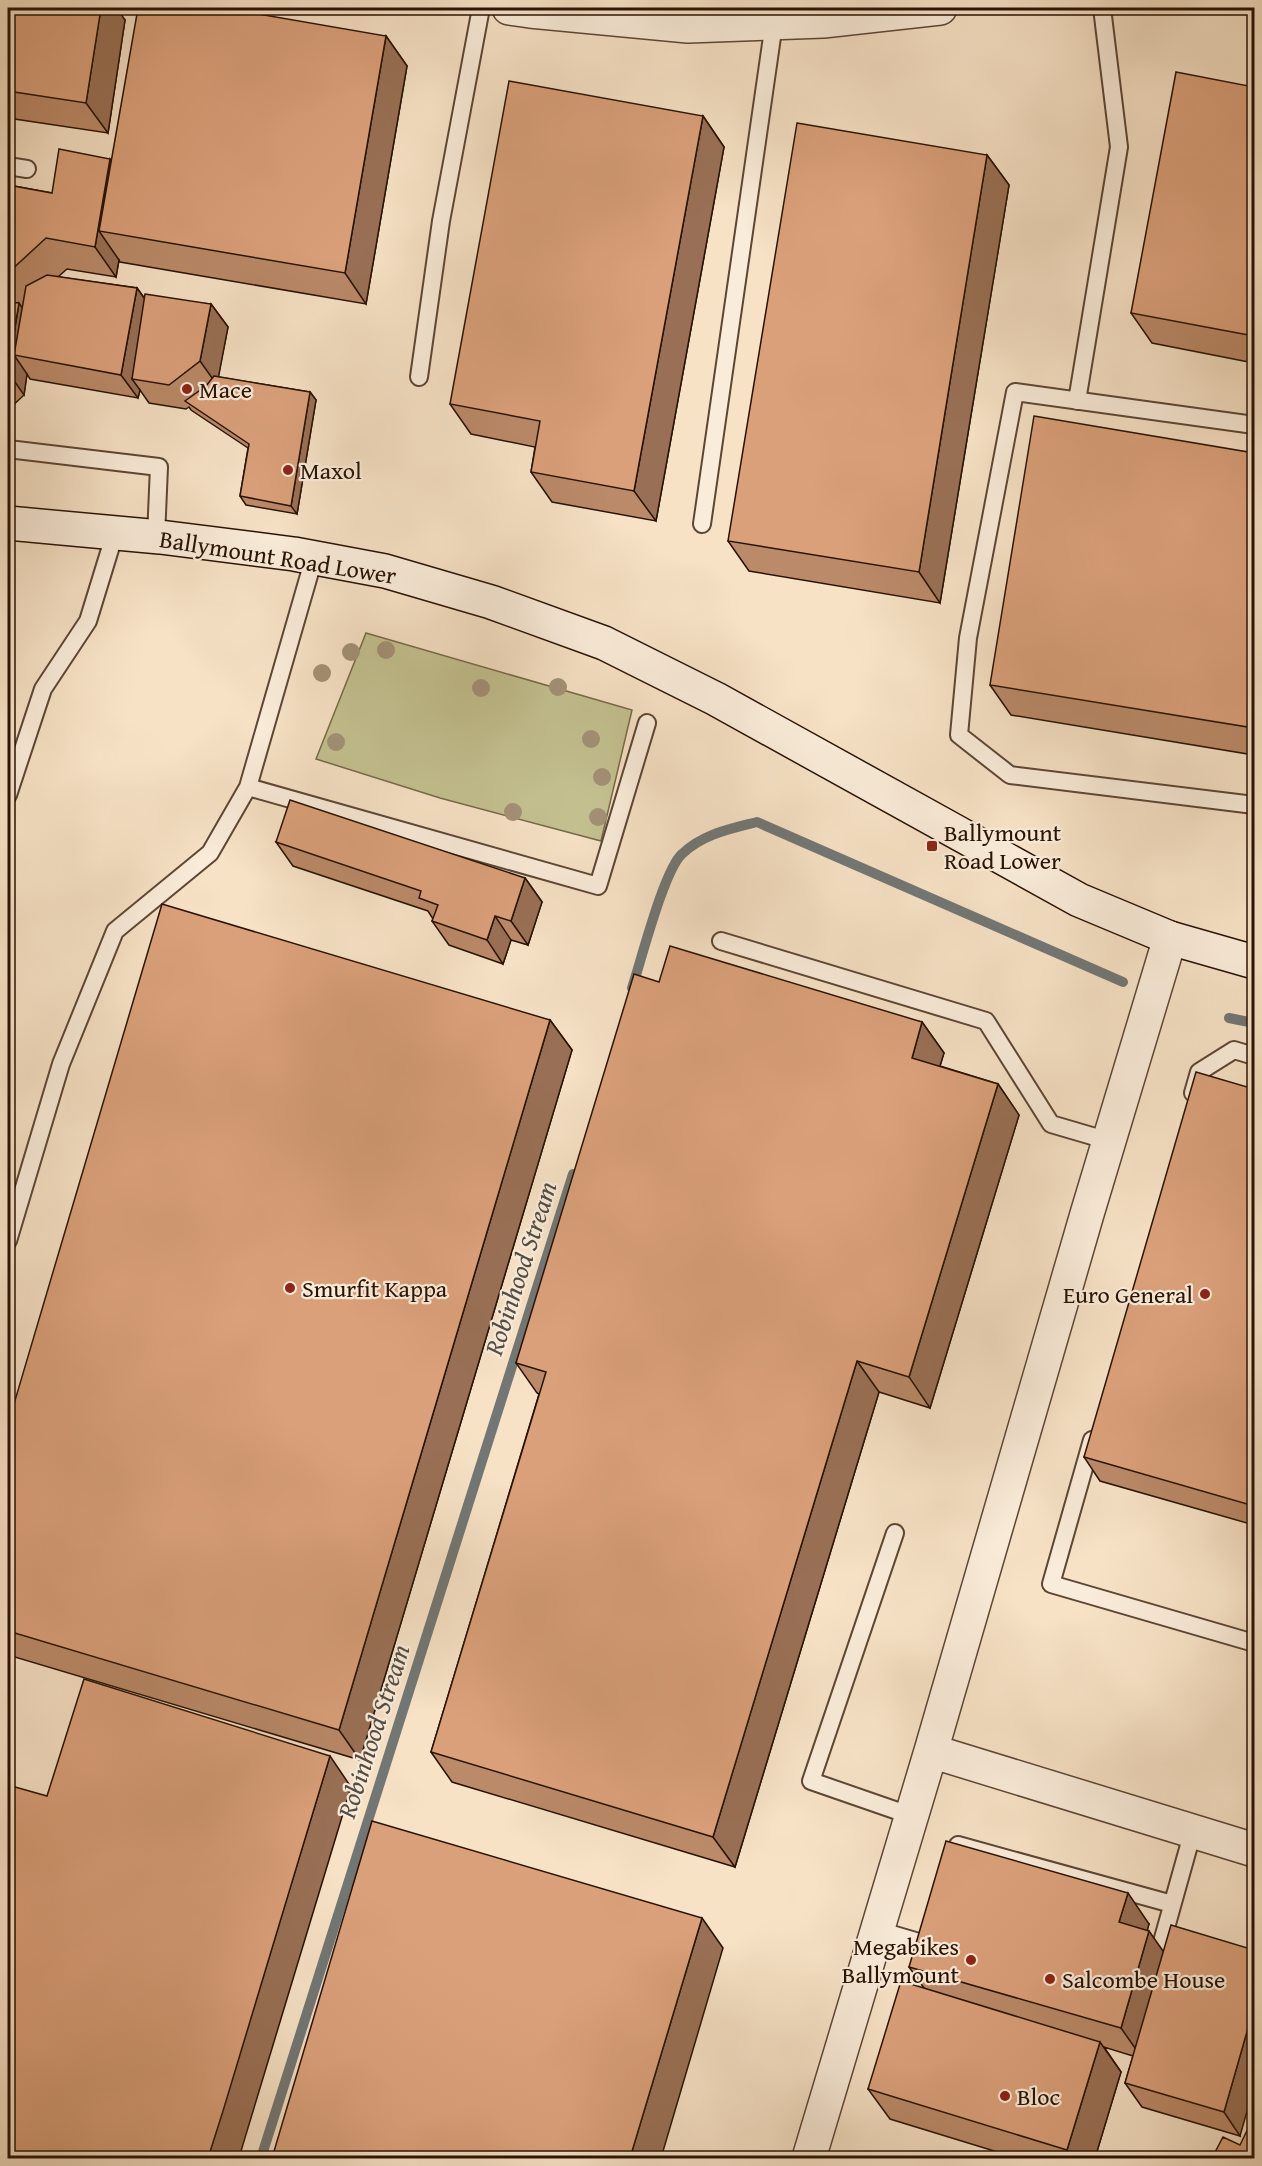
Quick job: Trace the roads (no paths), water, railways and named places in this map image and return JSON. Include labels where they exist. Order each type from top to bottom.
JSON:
[{"type":"street","points":[[509,8],[688,26],[722,16],[774,23],[823,21],[939,8]]},
{"type":"street","name":"Ballymount Road Lower","points":[[8,523],[156,537],[314,558],[385,571],[491,602],[604,643],[716,699],[1079,900],[1170,938],[1254,963]]},
{"type":"street","points":[[809,2158],[1170,938]]},
{"type":"street","points":[[931,1751],[1254,1850]]},
{"type":"lane","points":[[419,377],[441,221],[481,8]]},
{"type":"lane","points":[[1077,401],[1119,147],[1102,8]]},
{"type":"lane","points":[[702,524],[774,23]]},
{"type":"lane","points":[[8,166],[27,169]]},
{"type":"lane","points":[[1254,425],[1015,392],[968,638],[959,735],[1010,776],[1254,805]]},
{"type":"lane","points":[[8,449],[159,467],[156,537]]},
{"type":"lane","points":[[8,795],[43,688],[88,621],[115,533]]},
{"type":"lane","points":[[8,1241],[60,1064],[115,931],[210,853],[248,787],[314,558]]},
{"type":"lane","points":[[248,787],[598,886],[647,723]]},
{"type":"lane","points":[[721,940],[986,1021],[1051,1124],[1109,1141]]},
{"type":"lane","points":[[1189,1106],[1199,1072],[1234,1050],[1254,1056]]},
{"type":"lane","points":[[1097,1425],[1051,1584],[1254,1643]]},
{"type":"lane","points":[[895,1533],[811,1781],[912,1816]]},
{"type":"lane","points":[[1160,1949],[1193,1831]]},
{"type":"lane","points":[[948,1878],[958,1845],[1172,1904]]},
{"type":"lane","points":[[878,1930],[929,1945]]},
{"type":"waterway","name":"Robinhood Stream","points":[[632,988],[661,896],[675,863],[690,847],[708,837],[757,822],[1123,982]]},
{"type":"waterway","name":"Robinhood Stream","points":[[1229,1018],[1254,1023]]},
{"type":"waterway","name":"Robinhood Stream","points":[[261,2158],[573,1174]]},
{"type":"place","name":"Mace","points":[[187,389]]},
{"type":"place","name":"Maxol","points":[[288,470]]},
{"type":"place","name":"Ballymount Road Lower","points":[[932,846]]},
{"type":"place","name":"Smurfit Kappa","points":[[290,1288]]},
{"type":"place","name":"Euro General","points":[[1205,1294]]},
{"type":"place","name":"Megabikes Ballymount","points":[[971,1960]]},
{"type":"place","name":"Salcombe House","points":[[1050,1979]]},
{"type":"place","name":"Bloc","points":[[1005,2096]]}]
